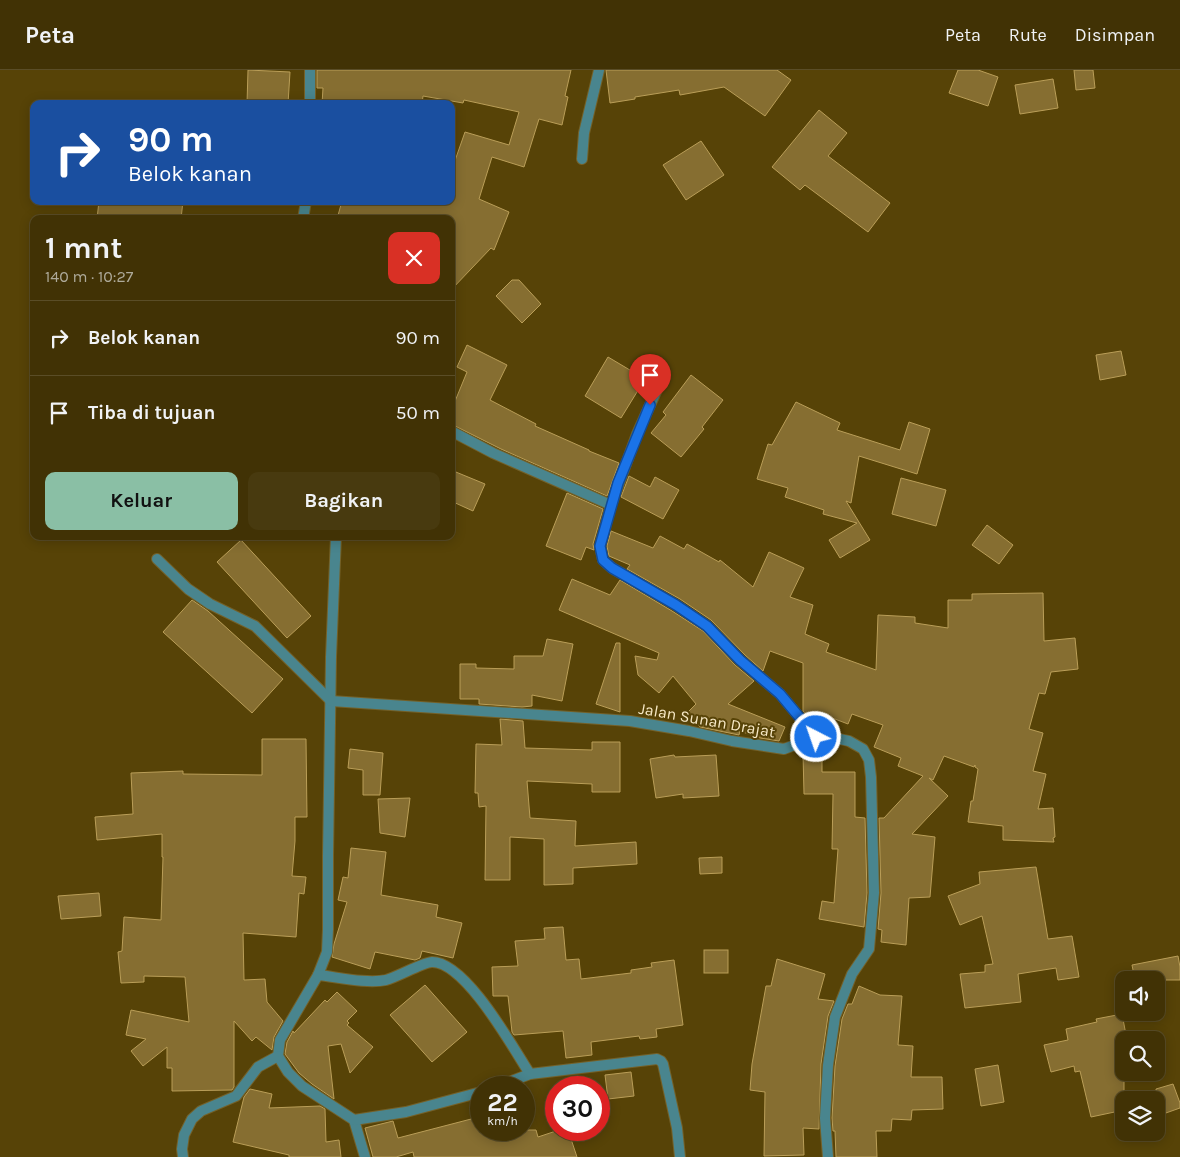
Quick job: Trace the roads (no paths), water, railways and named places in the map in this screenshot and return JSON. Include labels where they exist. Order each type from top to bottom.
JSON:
[{"type":"street","points":[[310,70],[310,100]]},
{"type":"street","points":[[582,159],[584,133],[599,70]]},
{"type":"street","points":[[664,374],[637,434],[611,505],[600,546],[603,560],[612,568],[676,605],[707,626],[740,660],[780,694],[816,737]]},
{"type":"street","points":[[455,434],[493,453],[611,505]]},
{"type":"street","points":[[336,540],[331,657],[327,952],[318,975],[280,1040],[278,1056],[288,1072],[302,1086],[354,1120],[366,1157]]},
{"type":"street","points":[[157,559],[188,588],[210,604],[255,626],[331,701]]},
{"type":"street","name":"Jalan Sunan Drajat","points":[[331,701],[630,721],[784,749],[816,737],[830,737],[849,741],[863,749],[869,760],[871,777],[874,894],[869,949],[852,974],[835,1017],[828,1065],[825,1118],[828,1157]]},
{"type":"street","points":[[318,975],[375,982],[387,980],[431,962],[440,964],[451,970],[479,996],[493,1014],[530,1074]]},
{"type":"street","points":[[183,1157],[184,1135],[192,1119],[201,1111],[236,1096],[258,1066],[278,1056]]},
{"type":"street","points":[[525,1076],[652,1059],[661,1061],[677,1128],[680,1157]]},
{"type":"street","points":[[354,1120],[406,1112],[470,1095]]}]
